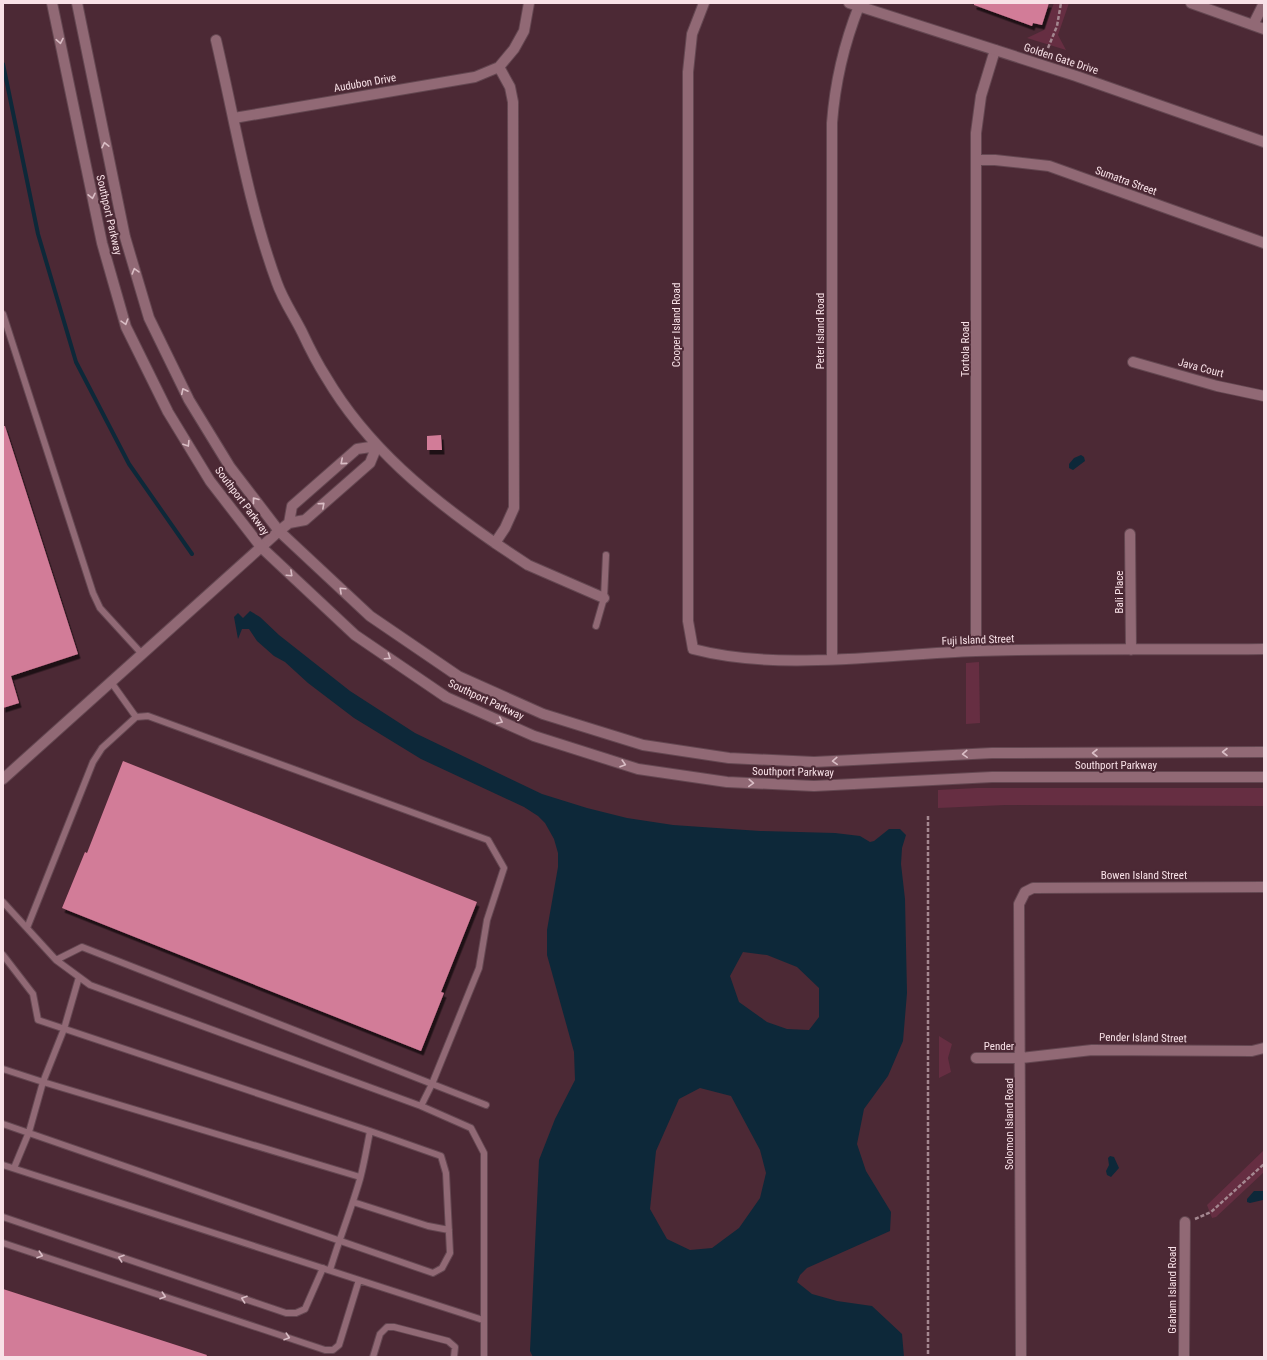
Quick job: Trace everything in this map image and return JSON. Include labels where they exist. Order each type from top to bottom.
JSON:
[{"type":"street","name":"Southport Parkway","points":[[52,3],[102,243],[126,327],[172,418],[210,481],[261,547],[355,636],[446,697],[534,736],[638,769],[727,782],[814,786],[992,777],[1264,776]]},
{"type":"street","name":"Southport Parkway","points":[[77,3],[125,237],[149,318],[193,407],[230,467],[279,531],[370,616],[458,676],[543,714],[643,745],[730,758],[814,762],[992,753],[1264,752]]},
{"type":"street","points":[[495,544],[505,528],[514,508],[513,102],[510,87],[499,67],[514,49],[524,31],[529,3]]},
{"type":"street","name":"Cooper Island Road","points":[[693,649],[688,621],[688,72],[692,34],[704,3]]},
{"type":"street","name":"Golden Gate Drive","points":[[849,3],[1076,76],[1264,142]]},
{"type":"street","points":[[1190,3],[1264,29]]},
{"type":"street","points":[[1253,25],[1264,3]]},
{"type":"street","name":"Peter Island Road","points":[[832,659],[832,123],[839,70],[851,27],[859,6]]},
{"type":"street","points":[[216,40],[234,118],[246,184],[277,285],[326,378],[377,446],[410,478],[445,508],[495,544],[528,565],[604,598]]},
{"type":"street","name":"Tortola Road","points":[[976,651],[977,115],[981,96],[995,50]]},
{"type":"street","name":"Audubon Drive","points":[[234,118],[475,77],[499,67]]},
{"type":"street","name":"Sumatra Street","points":[[976,160],[995,160],[1049,166],[1264,243]]},
{"type":"street","name":"Java Court","points":[[1133,362],[1217,386],[1264,396]]},
{"type":"street","points":[[289,523],[292,506],[298,500],[357,449],[377,446]]},
{"type":"street","points":[[3,778],[279,531],[289,523],[305,520],[370,463],[377,446]]},
{"type":"street","name":"Bali Place","points":[[1130,534],[1131,650]]},
{"type":"street","name":"Fuji Island Street","points":[[693,649],[718,656],[763,660],[832,659],[976,651],[1264,649]]},
{"type":"street","name":"Bowen Island Street","points":[[1025,892],[1033,888],[1264,886]]},
{"type":"street","name":"Solomon Island Road","points":[[1022,1357],[1019,904],[1025,892]]},
{"type":"street","name":"Pender Island Street","points":[[1021,1058],[1092,1050],[1252,1051],[1264,1048]]},
{"type":"street","name":"Pender","points":[[976,1058],[1021,1058]]},
{"type":"street","name":"Graham Island Road","points":[[1184,1357],[1185,1222]]},
{"type":"lane","points":[[3,314],[93,593],[100,608],[142,654]]},
{"type":"lane","points":[[596,626],[604,598],[606,555]]},
{"type":"lane","points":[[111,682],[136,717]]},
{"type":"lane","points":[[27,928],[93,762],[102,748],[136,717],[148,716],[488,840],[504,868],[487,920],[479,968],[432,1084],[421,1106]]},
{"type":"lane","points":[[3,902],[56,960],[90,985],[421,1106],[470,1128],[484,1153],[484,1357]]},
{"type":"lane","points":[[56,960],[82,947],[486,1105]]},
{"type":"lane","points":[[3,955],[33,994],[38,1020],[441,1156],[446,1173],[450,1253],[442,1268],[433,1273],[3,1124]]},
{"type":"lane","points":[[14,1168],[29,1132],[43,1082],[64,1029],[79,977]]},
{"type":"lane","points":[[3,1069],[360,1178]]},
{"type":"lane","points":[[330,1270],[360,1178],[370,1131]]},
{"type":"lane","points":[[3,1165],[483,1320]]},
{"type":"lane","points":[[353,1202],[428,1226],[448,1230]]},
{"type":"lane","points":[[3,1217],[286,1313],[296,1313],[305,1309],[322,1268]]},
{"type":"lane","points":[[3,1243],[324,1350],[333,1350],[338,1345],[359,1280]]},
{"type":"lane","points":[[373,1357],[380,1334],[386,1327],[394,1327],[448,1341],[455,1347],[454,1357]]},
{"type":"path","points":[[1048,48],[1057,26],[1062,3]]},
{"type":"path","points":[[928,816],[928,1357]]},
{"type":"path","points":[[1185,1222],[1211,1212],[1264,1164]]},
{"type":"shaded area","points":[[1054,3],[1069,3],[1058,35],[1066,50],[1027,38],[1044,30]]},
{"type":"shaded area","points":[[979,662],[980,723],[966,724],[966,663]]},
{"type":"shaded area","points":[[977,788],[1264,788],[1264,806],[1005,805],[938,808],[938,790]]},
{"type":"shaded area","points":[[939,1036],[952,1044],[948,1058],[951,1072],[939,1078]]},
{"type":"shaded area","points":[[1264,1150],[1264,1172],[1216,1217],[1212,1218],[1207,1205]]},
{"type":"water","points":[[1081,455],[1084,457],[1085,461],[1073,470],[1069,468],[1069,464],[1074,458]]},
{"type":"water","points":[[250,611],[260,617],[279,635],[350,691],[415,733],[542,794],[587,808],[627,818],[673,825],[760,831],[835,833],[860,836],[870,842],[874,841],[889,829],[900,829],[906,835],[902,848],[901,864],[905,899],[907,993],[903,1041],[888,1076],[864,1109],[857,1144],[866,1171],[891,1212],[890,1231],[807,1268],[800,1275],[797,1282],[812,1294],[837,1301],[872,1306],[902,1334],[904,1357],[533,1357],[530,1351],[539,1160],[555,1119],[575,1080],[574,1052],[547,955],[547,930],[558,867],[558,853],[554,839],[545,823],[538,816],[524,807],[421,759],[354,718],[308,683],[285,662],[274,656],[257,641],[249,629],[242,629],[238,639],[234,617],[238,613],[243,618]],"holes":[[[743,952],[767,955],[797,967],[819,988],[819,1017],[809,1030],[787,1029],[767,1022],[739,1002],[730,976]],[[700,1088],[731,1096],[760,1150],[766,1173],[760,1198],[739,1228],[712,1248],[690,1250],[667,1239],[650,1209],[656,1151],[679,1099]]]},
{"type":"water","points":[[1110,1156],[1114,1157],[1119,1168],[1111,1177],[1107,1175],[1106,1171],[1109,1165],[1108,1158]]},
{"type":"water","points":[[1254,1191],[1264,1191],[1263,1200],[1250,1203],[1247,1202],[1247,1199]]},
{"type":"building","points":[[974,3],[1049,3],[1042,25],[1033,23],[1032,26],[974,5]]},
{"type":"building","points":[[3,426],[5,426],[78,654],[11,676],[19,703],[3,708]]},
{"type":"building","points":[[441,435],[442,450],[427,450],[427,436]]},
{"type":"building","points":[[123,761],[477,902],[441,992],[444,993],[421,1051],[62,908],[85,852],[87,853]]},
{"type":"building","points":[[3,1289],[207,1355],[206,1357],[3,1357]]},
{"type":"waterway","points":[[3,64],[38,234],[76,362],[129,464],[192,554]]}]
